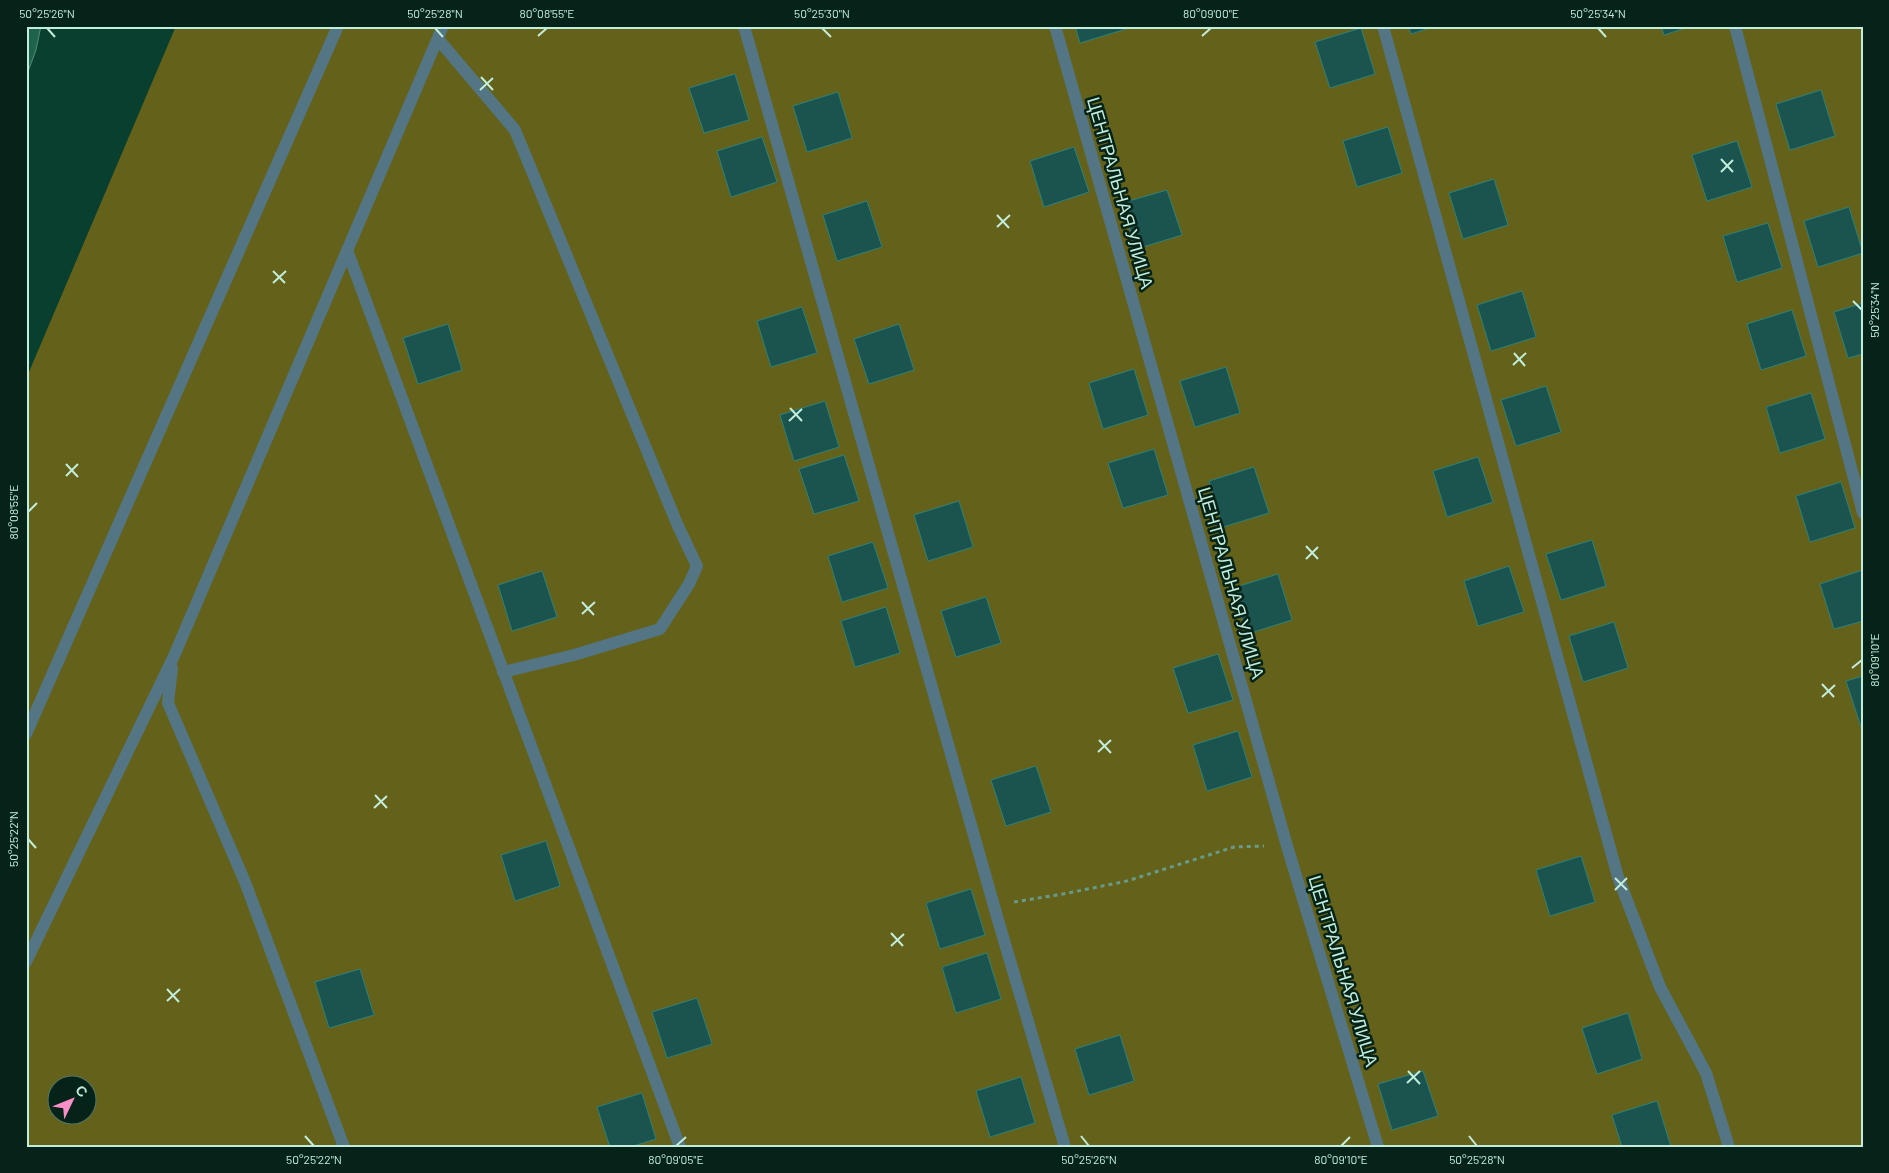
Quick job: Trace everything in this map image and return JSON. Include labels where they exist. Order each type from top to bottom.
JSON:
[{"type":"street","points":[[26,734],[338,26]]},
{"type":"street","points":[[26,962],[174,656],[443,26]]},
{"type":"street","points":[[744,26],[998,920],[1065,1147]]},
{"type":"street","name":"ЦЕНТРАЛЬНАЯ УЛИЦА","points":[[1055,26],[1287,846],[1378,1147]]},
{"type":"street","points":[[1383,26],[1618,877],[1660,987],[1706,1074],[1729,1147]]},
{"type":"street","points":[[1735,26],[1863,513]]},
{"type":"street","points":[[438,39],[515,130],[678,526],[697,566],[689,584],[660,629],[574,656],[503,672]]},
{"type":"street","points":[[347,250],[680,1147]]},
{"type":"street","points":[[174,656],[168,703],[245,882],[344,1147]]},
{"type":"path","points":[[998,920],[1013,902],[1127,881],[1234,847],[1287,846]]},
{"type":"shaded area","points":[[26,26],[41,26],[36,50],[26,77]]},
{"type":"shaded area","points":[[176,26],[1863,26],[1863,1147],[26,1147],[26,379]]},
{"type":"building","points":[[1075,26],[1125,26],[1126,29],[1080,43]]},
{"type":"building","points":[[1408,26],[1436,26],[1411,34]]},
{"type":"building","points":[[1661,26],[1692,26],[1664,35]]},
{"type":"building","points":[[1361,28],[1375,74],[1330,88],[1315,42]]},
{"type":"building","points":[[735,74],[749,120],[704,133],[689,88]]},
{"type":"building","points":[[1821,90],[1835,136],[1790,150],[1776,104]]},
{"type":"building","points":[[838,92],[852,138],[807,152],[793,106]]},
{"type":"building","points":[[1388,127],[1402,173],[1357,187],[1343,141]]},
{"type":"building","points":[[762,137],[777,182],[731,197],[717,151]]},
{"type":"building","points":[[1737,141],[1752,187],[1707,201],[1692,155]]},
{"type":"building","points":[[1074,147],[1089,192],[1044,207],[1030,161]]},
{"type":"building","points":[[1494,179],[1508,225],[1463,239],[1449,193]]},
{"type":"building","points":[[1167,190],[1182,235],[1136,249],[1122,203]]},
{"type":"building","points":[[867,201],[882,247],[837,261],[823,215]]},
{"type":"building","points":[[1849,207],[1863,253],[1818,267],[1804,221]]},
{"type":"building","points":[[1768,223],[1782,268],[1737,282],[1723,236]]},
{"type":"building","points":[[1522,291],[1536,337],[1491,351],[1477,305]]},
{"type":"building","points":[[1863,303],[1863,354],[1848,358],[1834,312]]},
{"type":"building","points":[[802,307],[817,353],[771,367],[757,321]]},
{"type":"building","points":[[1792,310],[1806,356],[1761,370],[1747,324]]},
{"type":"building","points":[[448,324],[462,370],[418,384],[403,338]]},
{"type":"building","points":[[899,324],[914,370],[869,384],[854,339]]},
{"type":"building","points":[[1226,367],[1240,413],[1195,427],[1180,381]]},
{"type":"building","points":[[1134,369],[1148,415],[1103,429],[1089,383]]},
{"type":"building","points":[[1546,386],[1561,432],[1516,446],[1501,400]]},
{"type":"building","points":[[1811,393],[1825,439],[1780,453],[1766,407]]},
{"type":"building","points":[[825,401],[839,447],[794,461],[780,415]]},
{"type":"building","points":[[1154,449],[1168,495],[1123,508],[1108,463]]},
{"type":"building","points":[[844,455],[859,501],[814,514],[799,469]]},
{"type":"building","points":[[1478,457],[1493,502],[1447,517],[1433,471]]},
{"type":"building","points":[[1254,467],[1269,513],[1223,527],[1209,481]]},
{"type":"building","points":[[1841,482],[1855,528],[1810,542],[1796,496]]},
{"type":"building","points":[[959,501],[973,547],[928,561],[914,515]]},
{"type":"building","points":[[1592,540],[1606,586],[1561,600],[1546,554]]},
{"type":"building","points":[[873,542],[888,588],[842,602],[828,556]]},
{"type":"building","points":[[1509,566],[1524,612],[1478,626],[1464,581]]},
{"type":"building","points":[[1863,570],[1863,621],[1834,629],[1820,584]]},
{"type":"building","points":[[542,571],[557,617],[512,631],[498,585]]},
{"type":"building","points":[[1278,574],[1292,620],[1247,634],[1233,588]]},
{"type":"building","points":[[986,597],[1001,643],[956,657],[941,611]]},
{"type":"building","points":[[886,607],[900,653],[855,667],[841,621]]},
{"type":"building","points":[[1614,622],[1628,668],[1583,682],[1569,636]]},
{"type":"building","points":[[1218,654],[1233,700],[1188,713],[1173,668]]},
{"type":"building","points":[[1863,676],[1863,726],[1861,727],[1846,681]]},
{"type":"building","points":[[1238,731],[1252,777],[1207,791],[1193,745]]},
{"type":"building","points":[[1036,766],[1051,812],[1006,826],[991,780]]},
{"type":"building","points":[[546,841],[560,886],[515,901],[501,855]]},
{"type":"building","points":[[1581,856],[1595,902],[1550,916],[1536,870]]},
{"type":"building","points":[[971,889],[985,935],[940,949],[926,903]]},
{"type":"building","points":[[987,953],[1001,999],[956,1013],[942,967]]},
{"type":"building","points":[[360,969],[374,1015],[329,1028],[315,982]]},
{"type":"building","points":[[697,998],[712,1044],[667,1058],[652,1012]]},
{"type":"building","points":[[1628,1013],[1642,1059],[1597,1074],[1582,1028]]},
{"type":"building","points":[[1120,1035],[1134,1081],[1089,1095],[1075,1049]]},
{"type":"building","points":[[1423,1071],[1438,1116],[1392,1130],[1378,1084]]},
{"type":"building","points":[[1021,1077],[1035,1123],[990,1137],[976,1091]]},
{"type":"building","points":[[642,1093],[656,1139],[630,1147],[610,1147],[597,1107]]},
{"type":"building","points":[[1657,1101],[1671,1147],[1622,1147],[1612,1115]]}]
